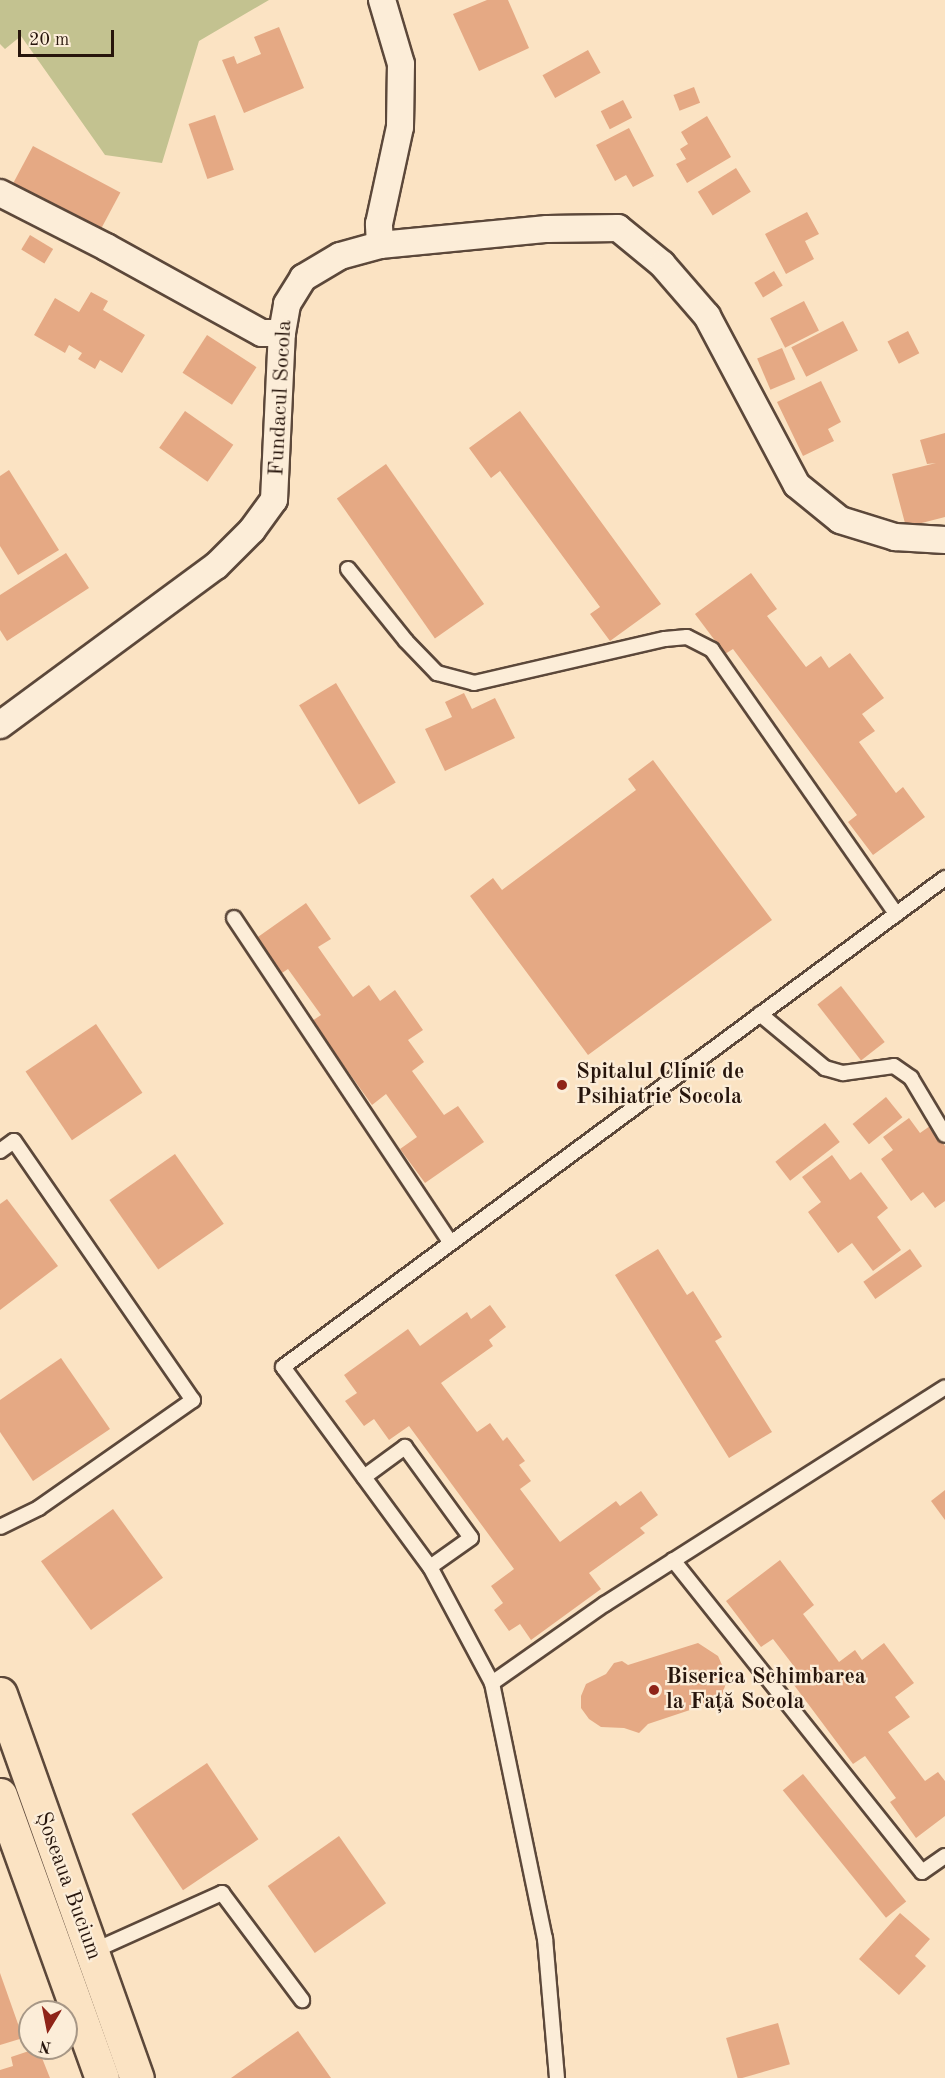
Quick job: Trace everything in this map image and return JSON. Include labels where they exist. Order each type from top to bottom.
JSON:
[{"type":"main road","name":"Șoseaua Bucium","points":[[0,1694],[76,1956],[102,2078]]},
{"type":"main road","name":"Șoseaua Bucium","points":[[0,1795],[137,2078]]},
{"type":"street","points":[[380,245],[379,224],[400,127],[401,64],[382,0]]},
{"type":"street","points":[[0,193],[106,247],[262,333],[282,333]]},
{"type":"street","name":"Fundacul Socola","points":[[0,725],[216,566],[252,530],[274,500],[282,333],[287,304],[303,278],[340,256],[380,245],[547,229],[618,228],[662,264],[707,316],[797,485],[840,520],[895,537],[945,540]]},
{"type":"lane","points":[[348,569],[406,641],[437,673],[474,682],[665,639],[687,637],[712,650],[896,914]]},
{"type":"lane","points":[[557,2078],[545,1939],[492,1683],[430,1567],[283,1367],[945,878]]},
{"type":"lane","points":[[234,918],[450,1242]]},
{"type":"lane","points":[[760,1014],[825,1068],[843,1073],[894,1066],[911,1078],[945,1135]]},
{"type":"lane","points":[[0,1151],[14,1141],[193,1400],[39,1508],[0,1527]]},
{"type":"lane","points":[[492,1683],[605,1604],[945,1387]]},
{"type":"lane","points":[[364,1477],[405,1448],[471,1538],[430,1567]]},
{"type":"lane","points":[[673,1560],[922,1872],[945,1856]]},
{"type":"lane","points":[[76,1956],[222,1893],[302,2000]]},
{"type":"shaded area","points":[[0,0],[269,0],[199,41],[162,163],[105,155],[21,36],[5,49],[0,44]]},
{"type":"building","points":[[487,0],[508,0],[529,48],[479,71],[453,14]]},
{"type":"building","points":[[279,27],[304,88],[244,113],[222,60],[234,56],[237,64],[261,54],[254,37]]},
{"type":"building","points":[[588,50],[601,73],[555,98],[543,75]]},
{"type":"building","points":[[694,87],[700,103],[680,111],[673,95]]},
{"type":"building","points":[[623,100],[632,118],[610,129],[601,111]]},
{"type":"building","points":[[215,115],[234,170],[207,179],[189,124]]},
{"type":"building","points":[[707,116],[731,157],[687,183],[676,164],[686,159],[680,149],[688,144],[681,132]]},
{"type":"building","points":[[629,128],[654,176],[633,187],[626,175],[615,181],[596,145]]},
{"type":"building","points":[[33,146],[120,192],[101,230],[13,183]]},
{"type":"building","points":[[736,168],[751,192],[713,216],[698,192]]},
{"type":"building","points":[[807,212],[819,234],[805,241],[814,259],[786,274],[765,234]]},
{"type":"building","points":[[30,235],[53,249],[44,263],[21,250]]},
{"type":"building","points":[[774,271],[783,286],[763,297],[754,283]]},
{"type":"building","points":[[91,292],[108,301],[103,310],[145,335],[122,373],[100,360],[95,369],[78,359],[82,353],[69,345],[65,353],[34,335],[55,298],[79,312]]},
{"type":"building","points":[[804,301],[819,330],[785,348],[770,318]]},
{"type":"building","points":[[843,321],[858,350],[806,377],[791,347]]},
{"type":"building","points":[[908,331],[919,353],[899,364],[888,341]]},
{"type":"building","points":[[207,335],[256,367],[232,405],[182,373]]},
{"type":"building","points":[[782,348],[795,379],[770,390],[757,359]]},
{"type":"building","points":[[821,381],[841,422],[828,429],[834,441],[803,456],[777,402]]},
{"type":"building","points":[[185,411],[233,445],[208,482],[159,448]]},
{"type":"building","points":[[520,411],[661,604],[610,641],[590,614],[600,607],[500,471],[491,478],[469,448]]},
{"type":"building","points":[[945,433],[945,517],[906,527],[892,474],[936,463],[927,464],[920,440]]},
{"type":"building","points":[[386,464],[484,604],[435,638],[337,498]]},
{"type":"building","points":[[9,470],[59,550],[18,575],[0,546],[0,476]]},
{"type":"building","points":[[66,553],[89,588],[7,641],[0,630],[0,595]]},
{"type":"building","points":[[751,573],[777,609],[767,616],[806,667],[821,656],[829,668],[850,653],[884,698],[862,714],[875,731],[859,742],[896,793],[903,787],[925,817],[873,855],[848,822],[857,815],[733,649],[725,654],[695,614]]},
{"type":"building","points":[[336,683],[396,782],[359,805],[299,705]]},
{"type":"building","points":[[464,693],[472,709],[495,698],[515,738],[445,771],[425,729],[452,717],[445,702]]},
{"type":"building","points":[[653,760],[772,920],[588,1055],[470,896],[493,878],[502,890],[636,790],[628,779]]},
{"type":"building","points":[[306,903],[331,939],[318,947],[353,997],[369,985],[380,1001],[395,990],[423,1030],[408,1040],[424,1062],[412,1071],[444,1115],[458,1106],[484,1142],[425,1183],[400,1149],[417,1137],[386,1094],[372,1105],[312,1021],[321,1015],[288,969],[276,977],[251,942]]},
{"type":"building","points":[[841,986],[885,1042],[861,1060],[817,1004]]},
{"type":"building","points":[[96,1024],[142,1093],[72,1140],[26,1072]]},
{"type":"building","points":[[886,1097],[902,1117],[869,1144],[853,1124]]},
{"type":"building","points":[[909,1118],[920,1133],[930,1126],[945,1146],[945,1201],[935,1208],[923,1192],[911,1201],[881,1159],[893,1150],[883,1137]]},
{"type":"building","points":[[825,1123],[840,1142],[790,1181],[775,1162]]},
{"type":"building","points":[[175,1154],[224,1224],[158,1270],[109,1200]]},
{"type":"building","points":[[832,1155],[850,1180],[861,1172],[888,1208],[877,1217],[901,1250],[873,1271],[852,1243],[838,1253],[808,1212],[821,1202],[802,1177]]},
{"type":"building","points":[[7,1199],[58,1266],[0,1310],[0,1204]]},
{"type":"building","points":[[658,1249],[687,1295],[693,1291],[722,1337],[715,1341],[772,1432],[729,1458],[615,1275]]},
{"type":"building","points":[[910,1249],[922,1266],[875,1299],[863,1282]]},
{"type":"building","points":[[490,1305],[506,1327],[489,1340],[493,1346],[441,1383],[477,1432],[490,1423],[503,1441],[507,1437],[525,1461],[519,1465],[531,1481],[520,1489],[560,1542],[616,1501],[620,1506],[641,1491],[658,1515],[640,1528],[645,1533],[589,1573],[601,1589],[531,1640],[520,1624],[509,1631],[494,1610],[503,1603],[491,1586],[514,1569],[409,1426],[389,1440],[374,1419],[364,1426],[345,1401],[357,1393],[344,1375],[408,1329],[420,1346],[467,1312],[471,1319]]},
{"type":"building","points":[[61,1358],[110,1429],[33,1481],[0,1432],[0,1400]]},
{"type":"building","points":[[945,1490],[945,1520],[931,1501]]},
{"type":"building","points":[[113,1509],[163,1578],[91,1630],[41,1561]]},
{"type":"building","points":[[780,1560],[814,1605],[803,1614],[839,1662],[855,1650],[862,1660],[884,1643],[914,1683],[895,1697],[910,1717],[888,1732],[925,1781],[938,1772],[945,1781],[945,1816],[916,1838],[890,1802],[896,1798],[865,1756],[853,1764],[794,1685],[803,1678],[773,1639],[761,1647],[726,1601]]},
{"type":"building","name":"Biserica Schimbarea la Față Socola","points":[[698,1643],[718,1656],[728,1678],[720,1700],[648,1724],[639,1733],[624,1728],[601,1727],[589,1719],[581,1708],[581,1696],[586,1684],[606,1674],[614,1663],[622,1661],[628,1665]]},
{"type":"building","points":[[207,1763],[258,1839],[183,1890],[132,1814]]},
{"type":"building","points":[[803,1774],[906,1901],[886,1918],[783,1790]]},
{"type":"building","points":[[339,1836],[386,1903],[315,1953],[268,1886]]},
{"type":"building","points":[[900,1913],[930,1939],[915,1956],[926,1966],[899,1995],[859,1959]]},
{"type":"building","points":[[0,1973],[18,2024],[18,2040],[0,2045]]},
{"type":"building","points":[[778,2023],[790,2064],[738,2078],[726,2038]]},
{"type":"building","points":[[298,2031],[331,2078],[231,2078]]},
{"type":"building","points":[[18,2055],[18,2060],[43,2060],[50,2078],[0,2078],[0,2070],[13,2066],[11,2057]]},
{"type":"place","name":"Spitalul Clinic de Psihiatrie Socola","points":[[562,1085]]},
{"type":"place","name":"Biserica Schimbarea la Față Socola","points":[[654,1690]]}]
